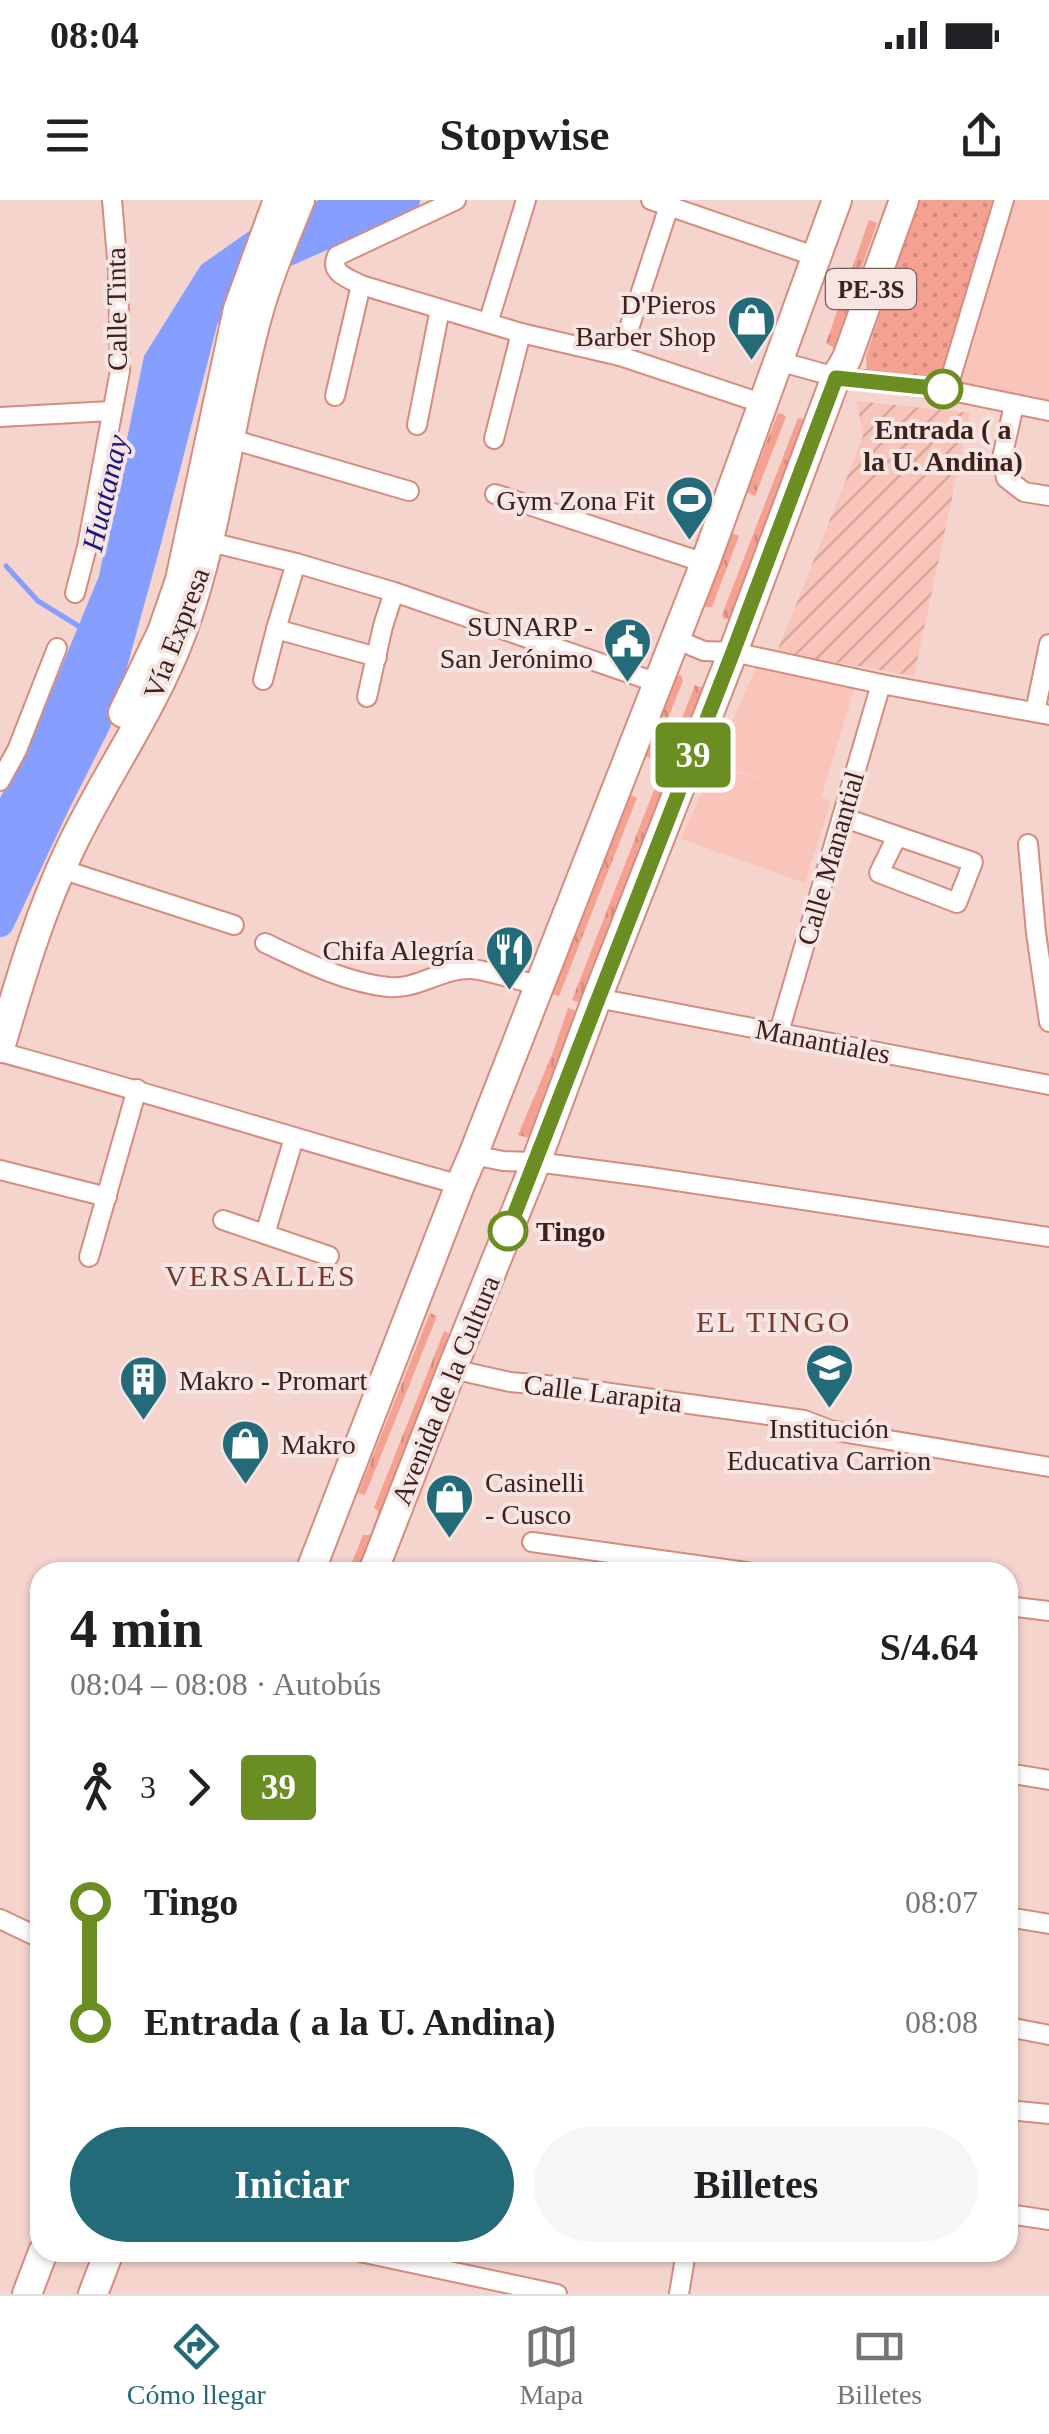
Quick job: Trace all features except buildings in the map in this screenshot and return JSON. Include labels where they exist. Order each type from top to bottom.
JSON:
[{"type":"main road","name":"Vía Expresa","points":[[0,977],[46,861],[162,632],[180,580],[232,334],[278,200]]},
{"type":"main road","name":"Vía Expresa","points":[[0,1050],[25,962],[61,869],[164,676],[182,634],[210,542],[255,326],[275,260],[300,200]]},
{"type":"main road","name":"PE-3S","points":[[314,1562],[705,563],[837,200]]},
{"type":"main road","name":"Avenida de la Cultura","points":[[378,1562],[847,358],[904,200]]},
{"type":"main road","points":[[27,2294],[39,2262]]},
{"type":"main road","points":[[93,2294],[105,2262]]},
{"type":"street","name":"Calle Tinta","points":[[75,593],[120,371],[112,200]]},
{"type":"street","points":[[456,200],[344,252],[337,256],[335,268],[361,285],[522,334],[620,356],[764,404]]},
{"type":"street","points":[[488,323],[526,200]]},
{"type":"street","points":[[651,200],[670,203],[817,257]]},
{"type":"street","points":[[947,390],[1004,200]]},
{"type":"street","points":[[620,356],[670,203]]},
{"type":"street","points":[[335,396],[361,285]]},
{"type":"street","points":[[416,425],[440,309]]},
{"type":"street","points":[[494,439],[522,334]]},
{"type":"street","points":[[778,361],[836,378],[947,390],[1049,411]]},
{"type":"street","points":[[1014,404],[1002,458],[1006,478],[1024,492],[1049,496]]},
{"type":"street","points":[[0,417],[112,410]]},
{"type":"street","points":[[231,439],[409,491]]},
{"type":"street","points":[[496,494],[705,563]]},
{"type":"street","points":[[210,542],[394,592],[658,683]]},
{"type":"street","points":[[263,680],[296,563]]},
{"type":"street","points":[[367,697],[394,592]]},
{"type":"street","points":[[276,629],[377,657]]},
{"type":"street","points":[[675,639],[704,651],[733,652],[1042,714],[1049,644]]},
{"type":"street","points":[[0,781],[17,750],[57,648]]},
{"type":"street","name":"Calle Manantial","points":[[779,1032],[881,684]]},
{"type":"street","points":[[842,816],[973,862],[957,902],[880,873],[898,836]]},
{"type":"street","points":[[1028,844],[1043,934],[1049,1022]]},
{"type":"street","points":[[61,869],[234,925]]},
{"type":"street","points":[[265,943],[337,976],[392,987],[419,984],[470,969],[538,985]]},
{"type":"street","name":"Manantiales","points":[[597,998],[1049,1085]]},
{"type":"street","points":[[0,1050],[460,1184]]},
{"type":"street","points":[[89,1258],[137,1089]]},
{"type":"street","points":[[265,1234],[294,1138]]},
{"type":"street","points":[[474,1155],[1049,1237]]},
{"type":"street","points":[[0,1170],[107,1198]]},
{"type":"street","points":[[223,1220],[329,1256]]},
{"type":"street","name":"Calle Larapita","points":[[452,1369],[510,1382],[794,1418],[830,1430],[1049,1468]]},
{"type":"street","points":[[532,1542],[675,1562]]},
{"type":"street","points":[[1018,1607],[1049,1611]]},
{"type":"street","points":[[1018,1775],[1049,1780]]},
{"type":"street","points":[[0,1919],[30,1933]]},
{"type":"street","points":[[1018,1919],[1049,1924]]},
{"type":"street","points":[[1018,2028],[1049,2035]]},
{"type":"street","points":[[1018,2111],[1049,2114]]},
{"type":"street","points":[[1018,2215],[1049,2220]]},
{"type":"street","points":[[407,2262],[557,2294]]},
{"type":"street","points":[[679,2294],[684,2262]]},
{"type":"shaded area","points":[[1008,200],[1049,200],[1049,399],[953,385]]},
{"type":"shaded area","points":[[857,401],[970,413],[914,676],[777,652],[863,437]]},
{"type":"shaded area","points":[[759,661],[856,683],[821,797],[831,801],[805,883],[681,839],[714,766],[789,788],[713,764]]},
{"type":"green space","points":[[918,200],[993,200],[939,382],[867,370],[866,356]]},
{"type":"green space","points":[[869,220],[877,223],[834,348],[826,343]]},
{"type":"green space","points":[[778,413],[786,417],[755,496],[747,492]]},
{"type":"green space","points":[[798,418],[806,422],[732,618],[724,619],[722,615]]},
{"type":"green space","points":[[731,533],[739,536],[712,607],[706,607],[702,603]]},
{"type":"green space","points":[[675,672],[683,681],[651,759],[642,754]]},
{"type":"green space","points":[[695,685],[705,689],[580,1003],[572,1000]]},
{"type":"green space","points":[[626,793],[637,798],[559,996],[550,993]]},
{"type":"green space","points":[[568,1008],[576,1011],[528,1138],[518,1135],[553,1052]]},
{"type":"green space","points":[[430,1313],[437,1316],[365,1495],[358,1493]]},
{"type":"green space","points":[[444,1331],[452,1335],[363,1562],[352,1562],[363,1535],[370,1535],[379,1511],[374,1508]]},
{"type":"water","points":[[319,200],[406,200],[265,262],[205,316],[97,723],[0,923],[0,798],[28,748],[99,576],[144,356],[201,265],[255,227]]},
{"type":"waterway","points":[[0,923],[97,723],[205,316],[265,262],[406,200]]},
{"type":"waterway","points":[[6,566],[38,601],[80,627]]},
{"type":"bus line","name":"39","points":[[508,1231],[836,378],[943,389]]},
{"type":"place","name":"D'Pieros Barber Shop","points":[[751,362]]},
{"type":"place","name":"Entrada ( a la U. Andina)","points":[[943,389]]},
{"type":"place","name":"Gym Zona Fit","points":[[690,542]]},
{"type":"place","name":"SUNARP - San Jerónimo","points":[[628,684]]},
{"type":"place","name":"Chifa Alegría","points":[[509,992]]},
{"type":"place","name":"Tingo","points":[[508,1231]]},
{"type":"place","name":"Institución Educativa Carrion","points":[[829,1410]]},
{"type":"place","name":"Makro - Promart","points":[[144,1422]]},
{"type":"place","name":"Makro","points":[[246,1486]]},
{"type":"place","name":"Casinelli - Cusco","points":[[450,1540]]},
{"type":"district","name":"VERSALLES","points":[[261,1276]]},
{"type":"district","name":"EL TINGO","points":[[774,1322]]},
{"type":"water label","name":"Huatanay","points":[[105,493]]}]
